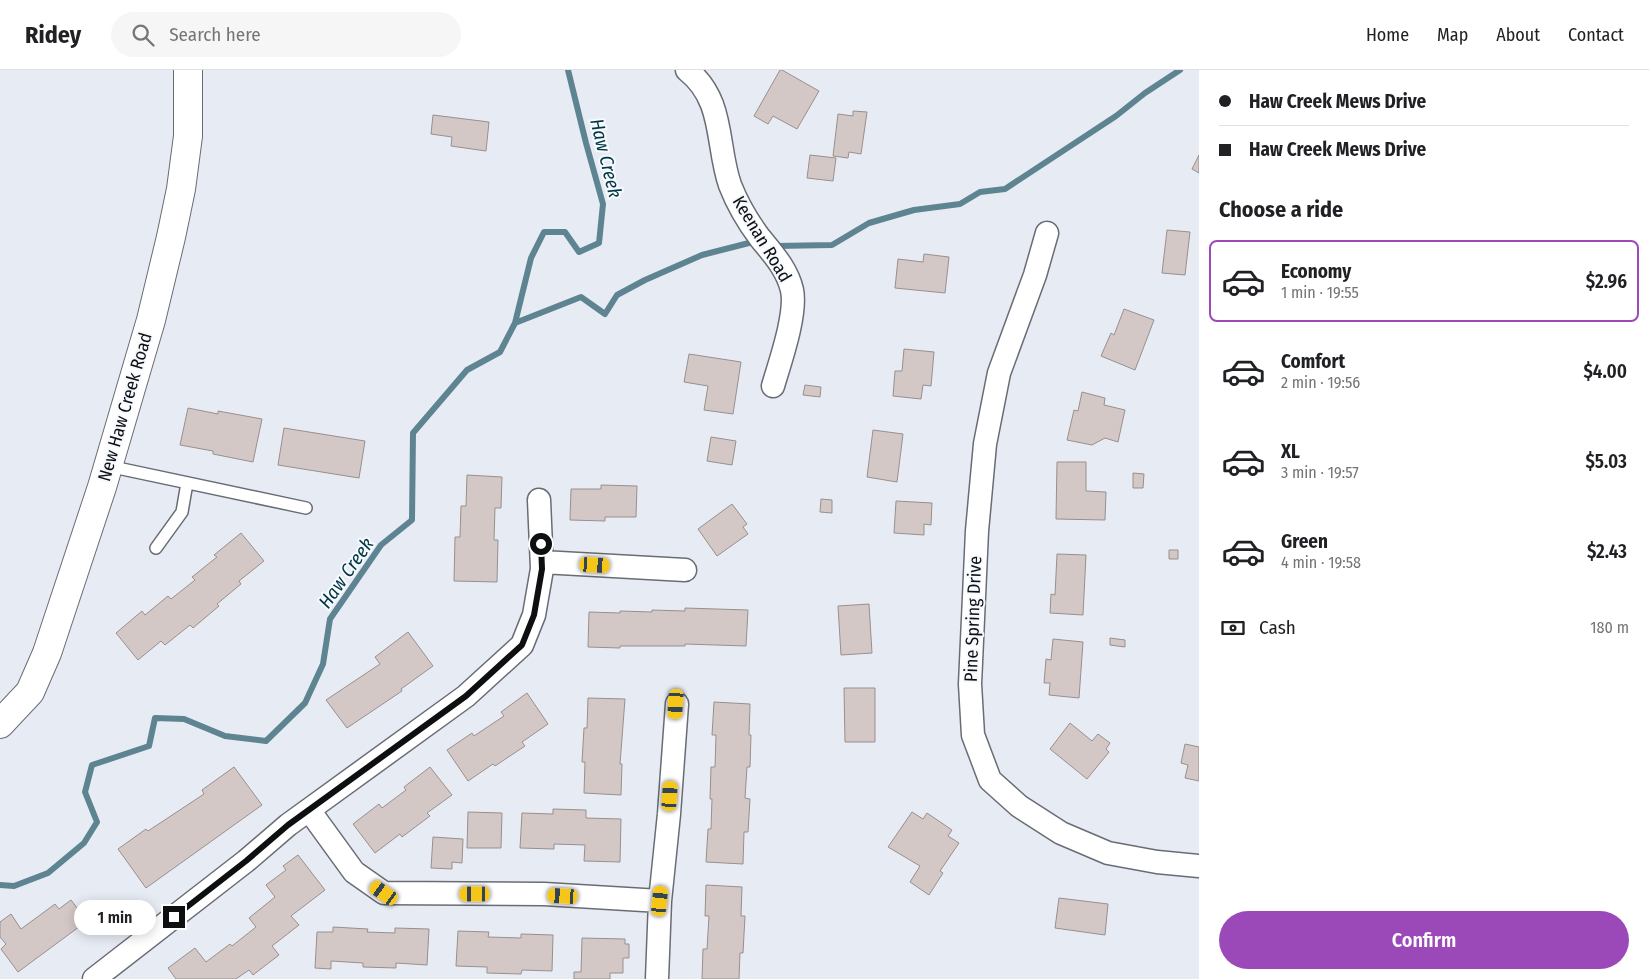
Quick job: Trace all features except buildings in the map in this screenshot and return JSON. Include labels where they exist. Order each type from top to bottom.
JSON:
[{"type":"street","name":"New Haw Creek Road","points":[[0,724],[30,692],[47,654],[108,466],[151,320],[181,189],[188,136],[188,70]]},
{"type":"street","name":"Keenan Road","points":[[687,70],[703,87],[710,100],[730,184],[737,199],[759,236],[782,266],[792,291],[792,314],[773,386]]},
{"type":"street","name":"Pine Spring Drive","points":[[1048,233],[1035,275],[999,373],[985,444],[977,531],[970,684],[973,735],[990,780],[1018,806],[1061,833],[1108,853],[1157,862],[1199,866]]},
{"type":"street","points":[[94,979],[309,810],[466,696],[522,645],[534,615],[542,562],[539,500]]},
{"type":"street","points":[[542,562],[685,570]]},
{"type":"street","points":[[657,979],[660,901],[669,814],[676,704]]},
{"type":"street","points":[[309,810],[354,872],[384,893],[544,894],[660,901]]},
{"type":"lane","points":[[108,466],[306,508]]},
{"type":"lane","points":[[156,548],[182,512],[187,483]]},
{"type":"waterway","name":"Haw Creek","points":[[0,885],[14,886],[48,873],[84,843],[97,822],[85,792],[92,765],[149,746],[155,718],[184,719],[225,736],[266,741],[305,703],[323,664],[330,619],[381,545],[412,520],[413,433],[467,370],[500,352],[515,323],[531,258],[544,232],[565,232],[579,252],[599,243],[603,204],[568,70]]},
{"type":"waterway","points":[[776,246],[832,245],[869,223],[914,210],[960,204],[980,192],[1005,189],[1116,116],[1145,93],[1180,70]]},
{"type":"waterway","points":[[515,323],[581,297],[605,314],[617,295],[645,280],[702,255],[749,243]]},
{"type":"route","points":[[174,917],[246,861],[288,825],[466,696],[522,645],[534,615],[542,569],[541,544]]}]
